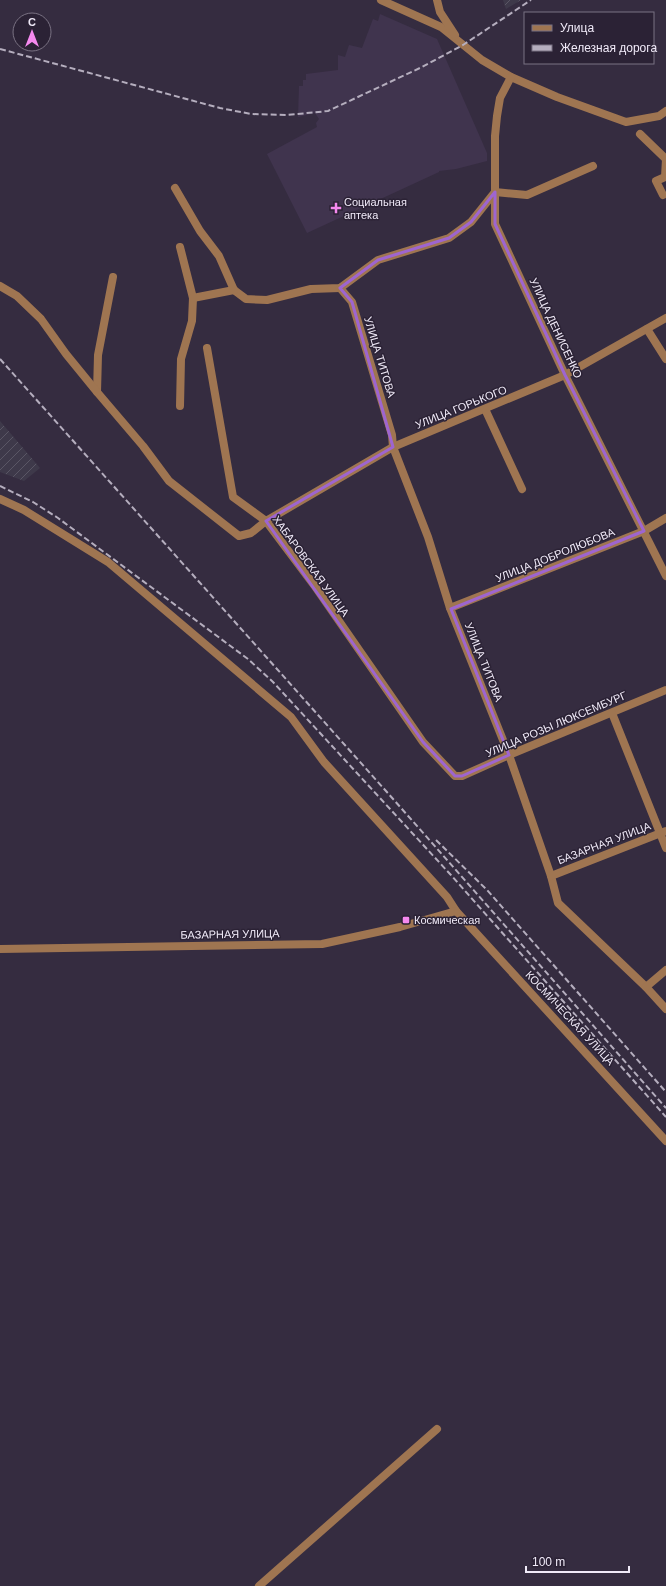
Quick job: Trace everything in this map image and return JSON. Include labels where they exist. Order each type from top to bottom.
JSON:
[{"type":"street","points":[[382,0],[441,27],[482,60],[511,76],[557,97],[626,122],[659,116],[666,111]]},
{"type":"street","points":[[437,0],[440,12],[463,45]]},
{"type":"street","name":"УЛИЦА ДЕНИСЕНКО","points":[[511,76],[500,98],[497,116],[495,136],[495,224],[566,375],[666,576]]},
{"type":"street","points":[[640,134],[666,159],[666,178],[656,181],[662,195]]},
{"type":"street","points":[[175,188],[200,231],[219,256],[234,290],[246,299],[267,300],[311,289],[340,288],[378,260],[449,238],[471,222],[495,192],[527,194],[593,166]]},
{"type":"street","points":[[180,246],[192,298],[192,321],[181,359],[180,406]]},
{"type":"street","points":[[97,392],[98,355],[113,277]]},
{"type":"street","name":"УЛИЦА ГОРЬКОГО","points":[[0,286],[17,296],[41,319],[66,354],[134,435],[169,481],[239,536],[251,534],[266,521],[393,447],[566,375],[666,318]]},
{"type":"street","name":"УЛИЦА ТИТОВА","points":[[340,288],[352,302],[392,435],[393,447],[428,538],[450,608],[509,755],[551,876],[558,903],[646,987],[666,1010]]},
{"type":"street","points":[[192,298],[234,290]]},
{"type":"street","points":[[647,329],[666,359]]},
{"type":"street","name":"ХАБАРОВСКАЯ УЛИЦА","points":[[207,348],[233,497],[266,521],[314,585],[423,742],[455,776]]},
{"type":"street","points":[[485,409],[522,489]]},
{"type":"street","name":"КОСМИЧЕСКАЯ УЛИЦА","points":[[0,499],[24,510],[108,562],[291,717],[324,762],[447,897],[456,911],[666,1141]]},
{"type":"street","name":"УЛИЦА ДОБРОЛЮБОВА","points":[[450,608],[644,531],[666,518]]},
{"type":"street","name":"УЛИЦА РОЗЫ ЛЮКСЕМБУРГ","points":[[455,776],[462,776],[666,690]]},
{"type":"street","points":[[612,712],[663,832],[666,848]]},
{"type":"street","name":"БАЗАРНАЯ УЛИЦА","points":[[551,876],[663,832]]},
{"type":"street","name":"БАЗАРНАЯ УЛИЦА","points":[[0,949],[322,944],[400,927],[456,911]]},
{"type":"street","points":[[646,987],[666,970]]},
{"type":"street","points":[[259,1586],[437,1429]]},
{"type":"highlighted area","points":[[495,192],[495,224],[565,375],[644,531],[451,609],[509,755],[462,776],[455,776],[423,742],[266,521],[393,447],[352,302],[340,288],[378,260],[449,238],[471,222]]},
{"type":"shaded area","points":[[503,0],[521,0],[506,9]]},
{"type":"shaded area","points":[[380,14],[437,39],[487,153],[487,161],[456,169],[439,171],[307,233],[267,154],[317,127],[316,123],[319,119],[315,113],[298,117],[299,86],[303,86],[303,80],[306,80],[306,74],[338,70],[338,55],[345,57],[349,45],[362,48],[373,19],[378,21]]},
{"type":"shaded area","points":[[0,421],[40,468],[24,481],[0,472]]},
{"type":"railway","points":[[0,49],[220,108],[251,114],[287,115],[328,111],[422,67],[463,45],[531,0]]},
{"type":"railway","points":[[0,359],[394,800],[666,1108]]},
{"type":"railway","points":[[0,486],[33,502],[58,518],[248,659],[273,682],[450,874],[666,1117]]},
{"type":"railway","points":[[436,840],[487,890],[666,1092]]},
{"type":"place","name":"Социальная аптека","points":[[336,208]]},
{"type":"place","name":"Космическая","points":[[406,920]]}]
